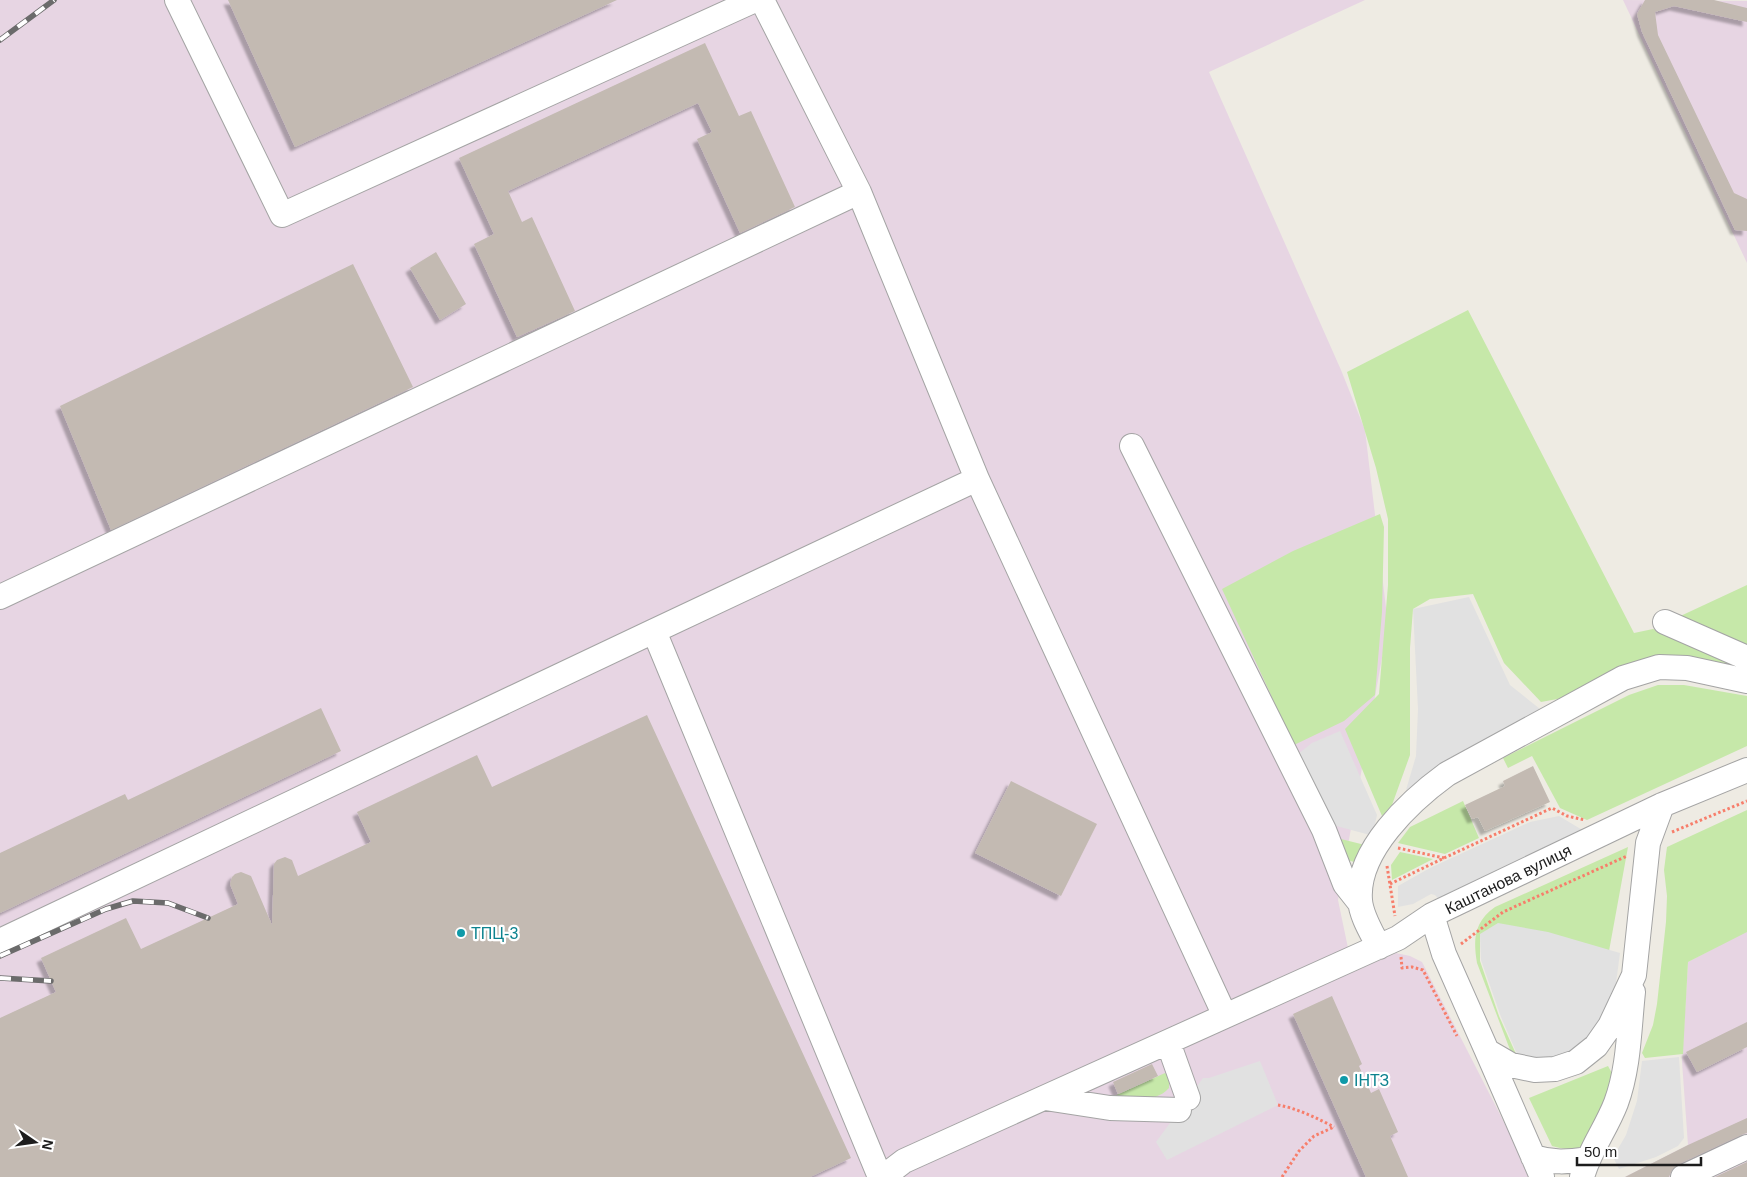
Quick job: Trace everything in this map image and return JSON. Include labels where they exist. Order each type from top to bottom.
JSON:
[{"type":"street","points":[[177,0],[282,215],[755,0]]},
{"type":"street","points":[[762,0],[858,192],[977,479],[1225,1016]]},
{"type":"street","points":[[0,597],[858,192]]},
{"type":"street","points":[[1132,446],[1324,830],[1345,884],[1360,902]]},
{"type":"street","points":[[0,941],[977,479]]},
{"type":"street","points":[[1665,622],[1747,658]]},
{"type":"street","points":[[654,631],[880,1177]]},
{"type":"street","points":[[1378,947],[1360,902],[1360,887],[1367,862],[1378,843],[1396,820],[1423,792],[1447,774],[1623,678],[1659,667],[1686,668],[1747,681]]},
{"type":"street","name":"Каштанова вулиця","points":[[1537,1167],[1444,954],[1432,915],[1662,805],[1747,770]]},
{"type":"street","points":[[1537,1167],[1546,1161],[1567,1162],[1585,1168],[1616,1102],[1624,1071],[1648,842],[1662,805]]},
{"type":"street","points":[[883,1177],[904,1161],[1398,938],[1432,915]]},
{"type":"street","points":[[1487,1051],[1511,1065],[1535,1070],[1555,1069],[1576,1062],[1596,1046],[1610,1026],[1634,975]]},
{"type":"street","points":[[1045,1098],[1110,1108],[1183,1104],[1168,1042]]},
{"type":"street","points":[[1683,1177],[1747,1147]]},
{"type":"path","points":[[1402,968],[1412,967],[1423,970],[1477,933],[1503,912],[1622,859],[1648,842],[1747,801]]},
{"type":"path","points":[[1390,884],[1552,808],[1566,816],[1593,822]]},
{"type":"path","points":[[1395,854],[1398,848],[1444,858]]},
{"type":"path","points":[[1391,860],[1387,866],[1396,923]]},
{"type":"path","points":[[1278,1106],[1288,1107],[1316,1117],[1334,1127],[1314,1136],[1299,1151],[1282,1177]]},
{"type":"shaded area","points":[[0,0],[1365,0],[1209,72],[1341,370],[1365,430],[1388,625],[1338,900],[1353,972],[1396,953],[1410,956],[1422,962],[1532,1177],[0,1177]]},
{"type":"shaded area","points":[[1623,0],[1747,1],[1747,263]]},
{"type":"shaded area","points":[[1469,597],[1510,685],[1540,709],[1534,715],[1406,790],[1416,756],[1418,709],[1413,609]]},
{"type":"shaded area","points":[[1340,731],[1377,815],[1370,835],[1329,824],[1298,754],[1312,743]]},
{"type":"shaded area","points":[[1559,816],[1589,834],[1444,905],[1435,895],[1431,894],[1413,904],[1398,907],[1398,886],[1430,868],[1530,822]]},
{"type":"shaded area","points":[[1498,923],[1548,932],[1620,953],[1616,983],[1603,1015],[1576,1058],[1535,1064],[1517,1054],[1501,1017],[1481,960],[1480,934]]},
{"type":"shaded area","points":[[1747,931],[1747,1177],[1625,1177],[1688,1145],[1682,1062],[1688,962]]},
{"type":"shaded area","points":[[1679,1057],[1684,1138],[1678,1146],[1656,1157],[1619,1169],[1614,1159],[1615,1154],[1626,1135],[1637,1101],[1642,1061]]},
{"type":"shaded area","points":[[1260,1061],[1278,1105],[1167,1160],[1156,1142],[1203,1078],[1209,1078]]},
{"type":"green space","points":[[1468,310],[1634,633],[1653,629],[1743,669],[1686,657],[1563,698],[1541,702],[1504,663],[1473,594],[1430,599],[1413,609],[1410,648],[1410,755],[1392,805],[1382,816],[1345,729],[1379,694],[1388,585],[1388,519],[1376,468],[1347,372]]},
{"type":"green space","points":[[1380,514],[1384,527],[1382,612],[1375,695],[1344,721],[1294,745],[1222,589],[1293,551]]},
{"type":"green space","points":[[1747,585],[1747,649],[1674,619]]},
{"type":"green space","points":[[1658,685],[1684,685],[1747,696],[1747,746],[1587,820],[1560,808],[1532,756],[1508,768],[1503,758],[1629,695]]},
{"type":"green space","points":[[1463,801],[1479,838],[1445,854],[1398,843],[1410,827]]},
{"type":"green space","points":[[1747,810],[1747,932],[1688,962],[1683,1054],[1645,1058],[1642,1053],[1653,1025],[1657,1004],[1666,922],[1667,896],[1664,870],[1667,847]]},
{"type":"green space","points":[[1333,837],[1369,846],[1359,859],[1354,862],[1350,861],[1338,849]]},
{"type":"green space","points":[[1628,847],[1609,951],[1480,934],[1480,961],[1499,1016],[1516,1054],[1512,1055],[1477,963],[1475,939],[1479,925],[1495,907]]},
{"type":"green space","points":[[1400,852],[1433,859],[1392,880],[1391,865]]},
{"type":"green space","points":[[1608,1066],[1613,1075],[1598,1124],[1586,1146],[1569,1149],[1552,1146],[1529,1098]]},
{"type":"green space","points":[[1165,1073],[1169,1077],[1169,1088],[1157,1096],[1142,1099],[1112,1097]]},
{"type":"building","points":[[228,0],[617,0],[295,147]]},
{"type":"building","points":[[1645,0],[1714,0],[1747,8],[1747,22],[1674,6],[1655,12],[1658,35],[1734,193],[1747,199],[1747,231],[1735,230],[1642,32],[1637,14]]},
{"type":"building","points":[[705,43],[739,116],[751,111],[795,207],[740,233],[697,139],[712,132],[698,103],[508,191],[522,222],[532,217],[575,311],[517,337],[474,244],[494,234],[459,158]]},
{"type":"building","points":[[436,252],[466,304],[440,320],[410,268]]},
{"type":"building","points":[[353,264],[413,387],[111,530],[60,406]]},
{"type":"building","points":[[321,708],[341,751],[0,913],[0,853],[125,794],[128,800]]},
{"type":"building","name":"ТПЦ-3","points":[[647,715],[851,1158],[810,1177],[0,1177],[0,1018],[56,992],[41,958],[126,918],[141,949],[238,904],[230,884],[232,877],[241,872],[251,876],[272,925],[274,864],[277,860],[285,857],[292,860],[298,876],[371,842],[357,812],[477,755],[492,787]]},
{"type":"building","points":[[1533,766],[1550,802],[1485,831],[1478,817],[1472,819],[1465,805],[1505,786],[1503,781]]},
{"type":"building","points":[[1011,781],[1097,824],[1061,896],[975,853]]},
{"type":"building","name":"ІНТЗ","points":[[1332,996],[1362,1064],[1359,1066],[1371,1093],[1379,1089],[1398,1132],[1390,1136],[1408,1177],[1366,1177],[1293,1014]]},
{"type":"building","points":[[1747,1022],[1747,1047],[1697,1072],[1686,1052]]},
{"type":"building","points":[[1152,1064],[1158,1076],[1118,1094],[1113,1082]]},
{"type":"building","points":[[1747,1118],[1747,1133],[1677,1165],[1669,1177],[1625,1177],[1688,1145]]},
{"type":"building","points":[[1747,1162],[1747,1177],[1715,1177]]},
{"type":"railway","points":[[0,40],[54,0]]},
{"type":"railway","points":[[0,956],[106,909],[133,901],[168,903],[208,918]]},
{"type":"railway","points":[[0,978],[51,981]]},
{"type":"place","name":"ТПЦ-3","points":[[461,933]]},
{"type":"place","name":"ІНТЗ","points":[[1344,1080]]}]
